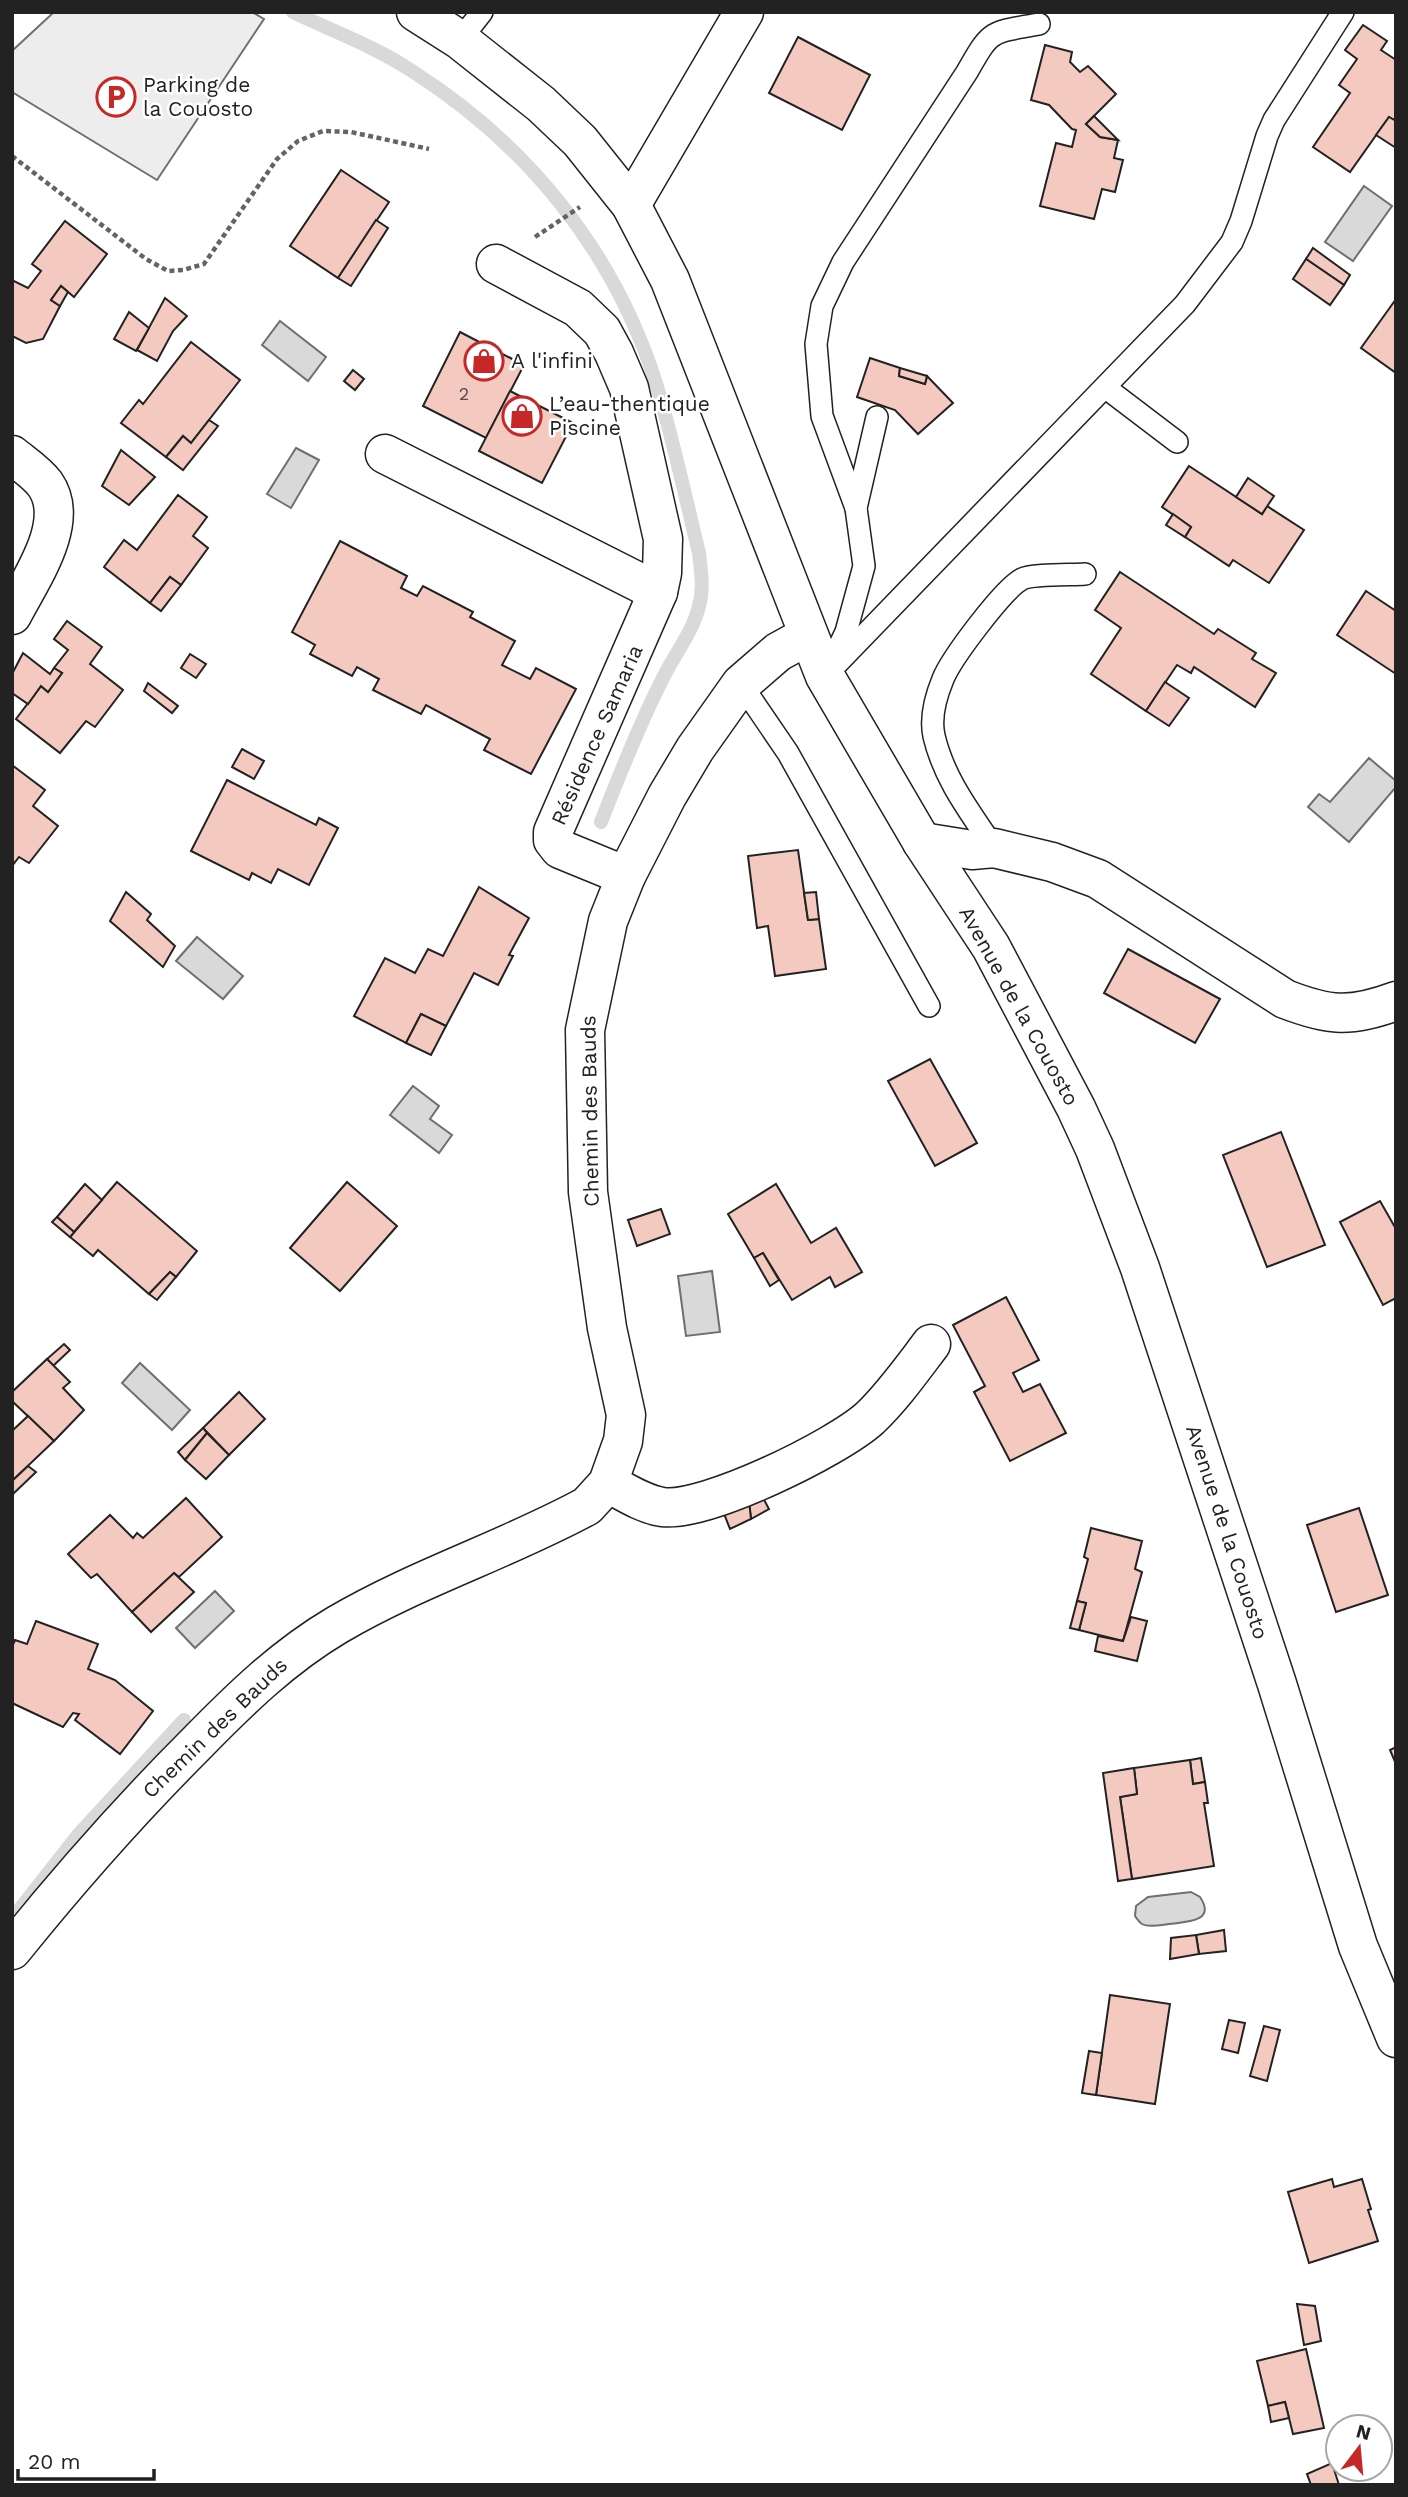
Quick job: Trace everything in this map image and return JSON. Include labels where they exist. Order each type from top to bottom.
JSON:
[{"type":"street","name":"Avenue de la Couosto","points":[[416,12],[471,26],[541,104],[580,141],[631,205],[670,280],[807,636],[825,676],[922,842],[991,947],[1095,1149],[1140,1268],[1205,1462],[1358,1946],[1396,2038]]},
{"type":"street","points":[[631,205],[744,12]]},
{"type":"street","name":"Résidence Samaria","points":[[496,264],[578,308],[602,331],[629,388],[663,539],[662,573],[658,592],[554,832],[553,840],[560,849],[626,876]]},
{"type":"street","points":[[385,453],[658,592]]},
{"type":"street","points":[[12,455],[45,484],[54,503],[54,530],[12,615]]},
{"type":"street","name":"Chemin des Bauds","points":[[12,1950],[145,1795],[243,1695],[291,1654],[378,1602],[564,1519],[587,1506],[608,1483],[623,1441],[626,1415],[607,1328],[588,1192],[584,1030],[608,921],[626,876],[667,796],[695,749],[741,684],[778,652],[807,636]]},
{"type":"street","points":[[922,842],[972,849],[994,848],[1052,862],[1098,879],[1285,999],[1311,1009],[1334,1014],[1359,1012],[1396,1001]]},
{"type":"street","points":[[608,1483],[650,1504],[674,1507],[708,1499],[786,1470],[853,1432],[892,1394],[931,1344]]},
{"type":"lane","points":[[825,676],[1185,304],[1232,243],[1271,128],[1343,12]]},
{"type":"lane","points":[[825,676],[846,632],[864,566],[856,508],[822,416],[816,344],[822,306],[843,262],[985,40],[997,32],[1039,24]]},
{"type":"lane","points":[[1106,388],[1177,442]]},
{"type":"lane","points":[[856,508],[877,417]]},
{"type":"lane","points":[[994,848],[948,779],[934,734],[936,701],[944,676],[1008,589],[1023,578],[1085,574]]},
{"type":"lane","points":[[741,684],[788,753],[929,1006]]},
{"type":"path","points":[[12,156],[129,248],[168,271],[204,264],[277,159],[298,141],[323,131],[341,132],[429,149]]},
{"type":"path","points":[[496,264],[588,202]]},
{"type":"shaded area","name":"Parking de la Couosto","points":[[54,12],[252,12],[264,19],[157,180],[12,92],[12,51]]},
{"type":"shaded area","points":[[1364,186],[1392,206],[1353,261],[1325,242]]},
{"type":"shaded area","points":[[280,321],[326,357],[308,381],[262,345]]},
{"type":"shaded area","points":[[296,448],[319,460],[291,508],[267,494]]},
{"type":"shaded area","points":[[1369,758],[1396,781],[1396,787],[1349,842],[1308,807],[1319,794],[1330,802]]},
{"type":"shaded area","points":[[197,937],[243,976],[223,999],[176,961]]},
{"type":"shaded area","points":[[413,1086],[439,1106],[430,1119],[452,1135],[439,1153],[390,1115]]},
{"type":"shaded area","points":[[712,1271],[720,1332],[686,1336],[678,1276]]},
{"type":"shaded area","points":[[140,1363],[190,1410],[172,1430],[122,1383]]},
{"type":"shaded area","points":[[215,1591],[234,1611],[195,1648],[176,1628]]},
{"type":"shaded area","points":[[1191,1892],[1200,1897],[1204,1905],[1205,1911],[1197,1919],[1152,1926],[1142,1924],[1135,1916],[1136,1906],[1148,1897]]},
{"type":"building","points":[[1363,25],[1387,41],[1381,50],[1396,60],[1396,121],[1389,117],[1350,172],[1313,147],[1350,93],[1339,85],[1357,59],[1345,50]]},
{"type":"building","points":[[798,37],[870,75],[842,130],[769,93]]},
{"type":"building","points":[[1045,45],[1072,52],[1070,62],[1080,72],[1088,66],[1116,94],[1086,124],[1100,137],[1118,140],[1114,158],[1123,160],[1115,192],[1102,189],[1094,219],[1040,206],[1056,143],[1072,147],[1076,130],[1049,105],[1031,100]]},
{"type":"building","points":[[1094,116],[1118,140],[1100,137],[1086,124]]},
{"type":"building","points":[[1389,117],[1396,121],[1396,148],[1376,135]]},
{"type":"building","points":[[341,170],[389,202],[338,278],[290,246]]},
{"type":"building","points":[[376,220],[388,228],[351,286],[338,278]]},
{"type":"building","points":[[65,221],[107,254],[74,297],[61,286],[51,300],[60,306],[43,339],[26,343],[12,336],[12,280],[28,288],[41,271],[32,264]]},
{"type":"building","points":[[1313,248],[1350,275],[1344,285],[1306,259]]},
{"type":"building","points":[[1306,259],[1344,285],[1330,305],[1293,279]]},
{"type":"building","points":[[61,286],[68,292],[60,306],[51,300]]},
{"type":"building","points":[[165,298],[187,316],[173,331],[157,361],[137,350]]},
{"type":"building","points":[[1396,299],[1396,373],[1361,348]]},
{"type":"building","points":[[129,312],[149,328],[136,351],[114,339]]},
{"type":"building","points":[[460,332],[524,365],[486,438],[423,406]]},
{"type":"building","points":[[191,342],[240,380],[191,443],[183,436],[166,457],[121,423],[139,400],[143,404]]},
{"type":"building","points":[[870,358],[900,368],[899,376],[925,384],[927,376],[953,403],[918,434],[895,410],[857,397]]},
{"type":"building","points":[[900,368],[927,376],[925,384],[899,376]]},
{"type":"building","points":[[353,370],[364,379],[355,390],[344,381]]},
{"type":"building","points":[[510,391],[573,423],[542,483],[479,451]]},
{"type":"building","points":[[209,420],[218,426],[183,470],[166,457],[183,436],[191,443]]},
{"type":"building","points":[[121,450],[155,477],[129,505],[102,486]]},
{"type":"building","points":[[1189,466],[1262,514],[1267,506],[1304,530],[1269,583],[1233,560],[1229,566],[1185,537],[1191,527],[1162,507]]},
{"type":"building","points":[[1248,478],[1274,496],[1262,514],[1236,497]]},
{"type":"building","points":[[178,495],[207,517],[193,536],[208,548],[181,585],[170,577],[150,603],[104,567],[124,540],[137,550]]},
{"type":"building","points":[[1173,514],[1191,527],[1185,537],[1166,525]]},
{"type":"building","points":[[340,541],[407,576],[401,588],[417,596],[423,586],[473,612],[470,617],[515,641],[502,665],[530,679],[536,668],[576,689],[531,774],[484,750],[490,739],[426,705],[421,714],[373,690],[379,679],[357,667],[352,676],[310,654],[315,645],[292,632]]},
{"type":"building","points":[[1120,572],[1214,634],[1218,629],[1256,653],[1252,659],[1276,673],[1255,707],[1194,667],[1191,673],[1177,665],[1146,711],[1091,674],[1121,628],[1095,610]]},
{"type":"building","points":[[170,577],[181,585],[161,611],[150,603]]},
{"type":"building","points":[[1366,591],[1396,611],[1396,674],[1337,635]]},
{"type":"building","points":[[67,621],[102,647],[90,664],[123,690],[95,727],[86,721],[60,753],[16,719],[41,686],[48,692],[62,673],[54,668],[68,650],[54,639]]},
{"type":"building","points":[[23,653],[50,674],[54,668],[62,673],[48,692],[41,686],[28,704],[12,693],[12,674]]},
{"type":"building","points":[[190,654],[206,664],[196,678],[181,668]]},
{"type":"building","points":[[1165,682],[1189,698],[1169,726],[1146,711]]},
{"type":"building","points":[[148,683],[178,706],[172,713],[144,691]]},
{"type":"building","points":[[242,749],[264,761],[254,779],[232,767]]},
{"type":"building","points":[[12,765],[45,790],[33,806],[58,826],[29,863],[19,857],[12,866]]},
{"type":"building","points":[[227,780],[316,825],[319,818],[338,828],[309,885],[278,869],[271,883],[252,873],[249,880],[191,851]]},
{"type":"building","points":[[798,850],[808,920],[819,919],[826,969],[775,976],[768,926],[757,928],[748,856]]},
{"type":"building","points":[[479,887],[529,918],[509,955],[513,956],[498,985],[474,973],[446,1026],[421,1014],[406,1043],[354,1016],[385,958],[415,973],[428,949],[443,956]]},
{"type":"building","points":[[126,892],[151,914],[147,920],[175,946],[163,967],[110,921]]},
{"type":"building","points":[[816,892],[819,919],[808,920],[804,893]]},
{"type":"building","points":[[1128,949],[1220,999],[1195,1043],[1104,993]]},
{"type":"building","points":[[421,1014],[446,1026],[431,1055],[406,1043]]},
{"type":"building","points":[[930,1059],[977,1143],[935,1166],[888,1081]]},
{"type":"building","points":[[1281,1132],[1325,1245],[1267,1267],[1223,1155]]},
{"type":"building","points":[[117,1182],[197,1251],[176,1277],[170,1272],[149,1294],[98,1250],[93,1256],[70,1237]]},
{"type":"building","points":[[347,1182],[397,1226],[340,1291],[290,1248]]},
{"type":"building","points":[[85,1184],[102,1200],[74,1232],[57,1217]]},
{"type":"building","points":[[776,1184],[811,1243],[836,1228],[862,1272],[835,1287],[830,1277],[792,1300],[763,1253],[754,1258],[728,1214]]},
{"type":"building","points":[[1380,1201],[1396,1229],[1396,1298],[1383,1305],[1340,1222]]},
{"type":"building","points":[[661,1209],[670,1234],[637,1246],[628,1220]]},
{"type":"building","points":[[57,1217],[74,1232],[70,1237],[52,1222]]},
{"type":"building","points":[[763,1253],[779,1280],[770,1286],[754,1258]]},
{"type":"building","points":[[170,1272],[176,1277],[157,1300],[149,1294]]},
{"type":"building","points":[[1006,1297],[1039,1360],[1013,1373],[1023,1392],[1040,1384],[1066,1433],[1010,1461],[974,1392],[985,1386],[953,1325]]},
{"type":"building","points":[[64,1344],[70,1350],[53,1366],[47,1359]]},
{"type":"building","points":[[47,1359],[70,1382],[63,1388],[84,1410],[54,1441],[12,1401],[12,1392]]},
{"type":"building","points":[[239,1392],[265,1419],[229,1455],[203,1428]]},
{"type":"building","points":[[28,1416],[54,1441],[12,1481],[12,1431]]},
{"type":"building","points":[[203,1428],[207,1433],[185,1460],[178,1452]]},
{"type":"building","points":[[207,1433],[229,1455],[206,1479],[185,1460]]},
{"type":"building","points":[[28,1466],[36,1472],[12,1495],[12,1481]]},
{"type":"building","points":[[760,1492],[769,1509],[751,1519],[749,1501]]},
{"type":"building","points":[[186,1498],[222,1537],[179,1577],[174,1573],[132,1612],[97,1574],[91,1578],[68,1554],[110,1515],[133,1538],[137,1533],[143,1538]]},
{"type":"building","points":[[749,1501],[751,1519],[730,1529],[723,1511]]},
{"type":"building","points":[[1359,1508],[1388,1595],[1336,1612],[1307,1525]]},
{"type":"building","points":[[1091,1528],[1142,1541],[1135,1569],[1142,1572],[1123,1641],[1079,1630],[1086,1603],[1077,1601],[1088,1559],[1084,1557]]},
{"type":"building","points":[[174,1573],[194,1592],[151,1632],[132,1612]]},
{"type":"building","points":[[1077,1601],[1086,1603],[1079,1630],[1070,1628]]},
{"type":"building","points":[[1131,1617],[1147,1621],[1137,1661],[1095,1651],[1098,1636],[1123,1641]]},
{"type":"building","points":[[36,1621],[98,1644],[88,1669],[115,1680],[153,1711],[120,1754],[75,1720],[79,1714],[73,1713],[63,1727],[12,1703],[12,1647],[15,1640],[27,1644]]},
{"type":"building","points":[[1396,1747],[1396,1764],[1390,1750]]},
{"type":"building","points":[[1201,1758],[1205,1782],[1193,1784],[1190,1760]]},
{"type":"building","points":[[1190,1760],[1193,1784],[1205,1782],[1208,1803],[1204,1803],[1214,1866],[1132,1879],[1120,1797],[1137,1794],[1134,1768]]},
{"type":"building","points":[[1134,1768],[1137,1794],[1120,1797],[1132,1879],[1118,1881],[1103,1773]]},
{"type":"building","points":[[1224,1930],[1226,1951],[1199,1954],[1196,1935]]},
{"type":"building","points":[[1196,1935],[1199,1954],[1170,1959],[1171,1938]]},
{"type":"building","points":[[1110,1995],[1170,2004],[1155,2104],[1096,2095]]},
{"type":"building","points":[[1229,2020],[1245,2023],[1238,2053],[1222,2049]]},
{"type":"building","points":[[1264,2026],[1280,2030],[1267,2081],[1250,2076]]},
{"type":"building","points":[[1089,2051],[1102,2053],[1096,2095],[1082,2093]]},
{"type":"building","points":[[1332,2179],[1334,2187],[1362,2179],[1378,2241],[1309,2263],[1288,2192]]},
{"type":"building","points":[[1297,2304],[1315,2306],[1321,2341],[1304,2345]]},
{"type":"building","points":[[1306,2349],[1324,2428],[1293,2434],[1285,2402],[1268,2406],[1257,2361]]},
{"type":"building","points":[[1285,2402],[1289,2418],[1271,2422],[1268,2406]]},
{"type":"building","points":[[1324,2467],[1324,2483],[1339,2485],[1311,2485],[1307,2474]]},
{"type":"waterway","points":[[293,12],[398,62],[454,100],[493,132],[529,167],[562,205],[591,246],[638,335],[656,383],[679,467],[699,553],[702,580],[699,606],[692,625],[646,713],[601,822]]},
{"type":"waterway","points":[[12,1919],[78,1835],[184,1720]]},
{"type":"place","name":"Parking de la Couosto","points":[[116,97]]},
{"type":"place","name":"A l'infini","points":[[484,361]]},
{"type":"place","name":"L’eau-thentique Piscine","points":[[522,416]]}]
